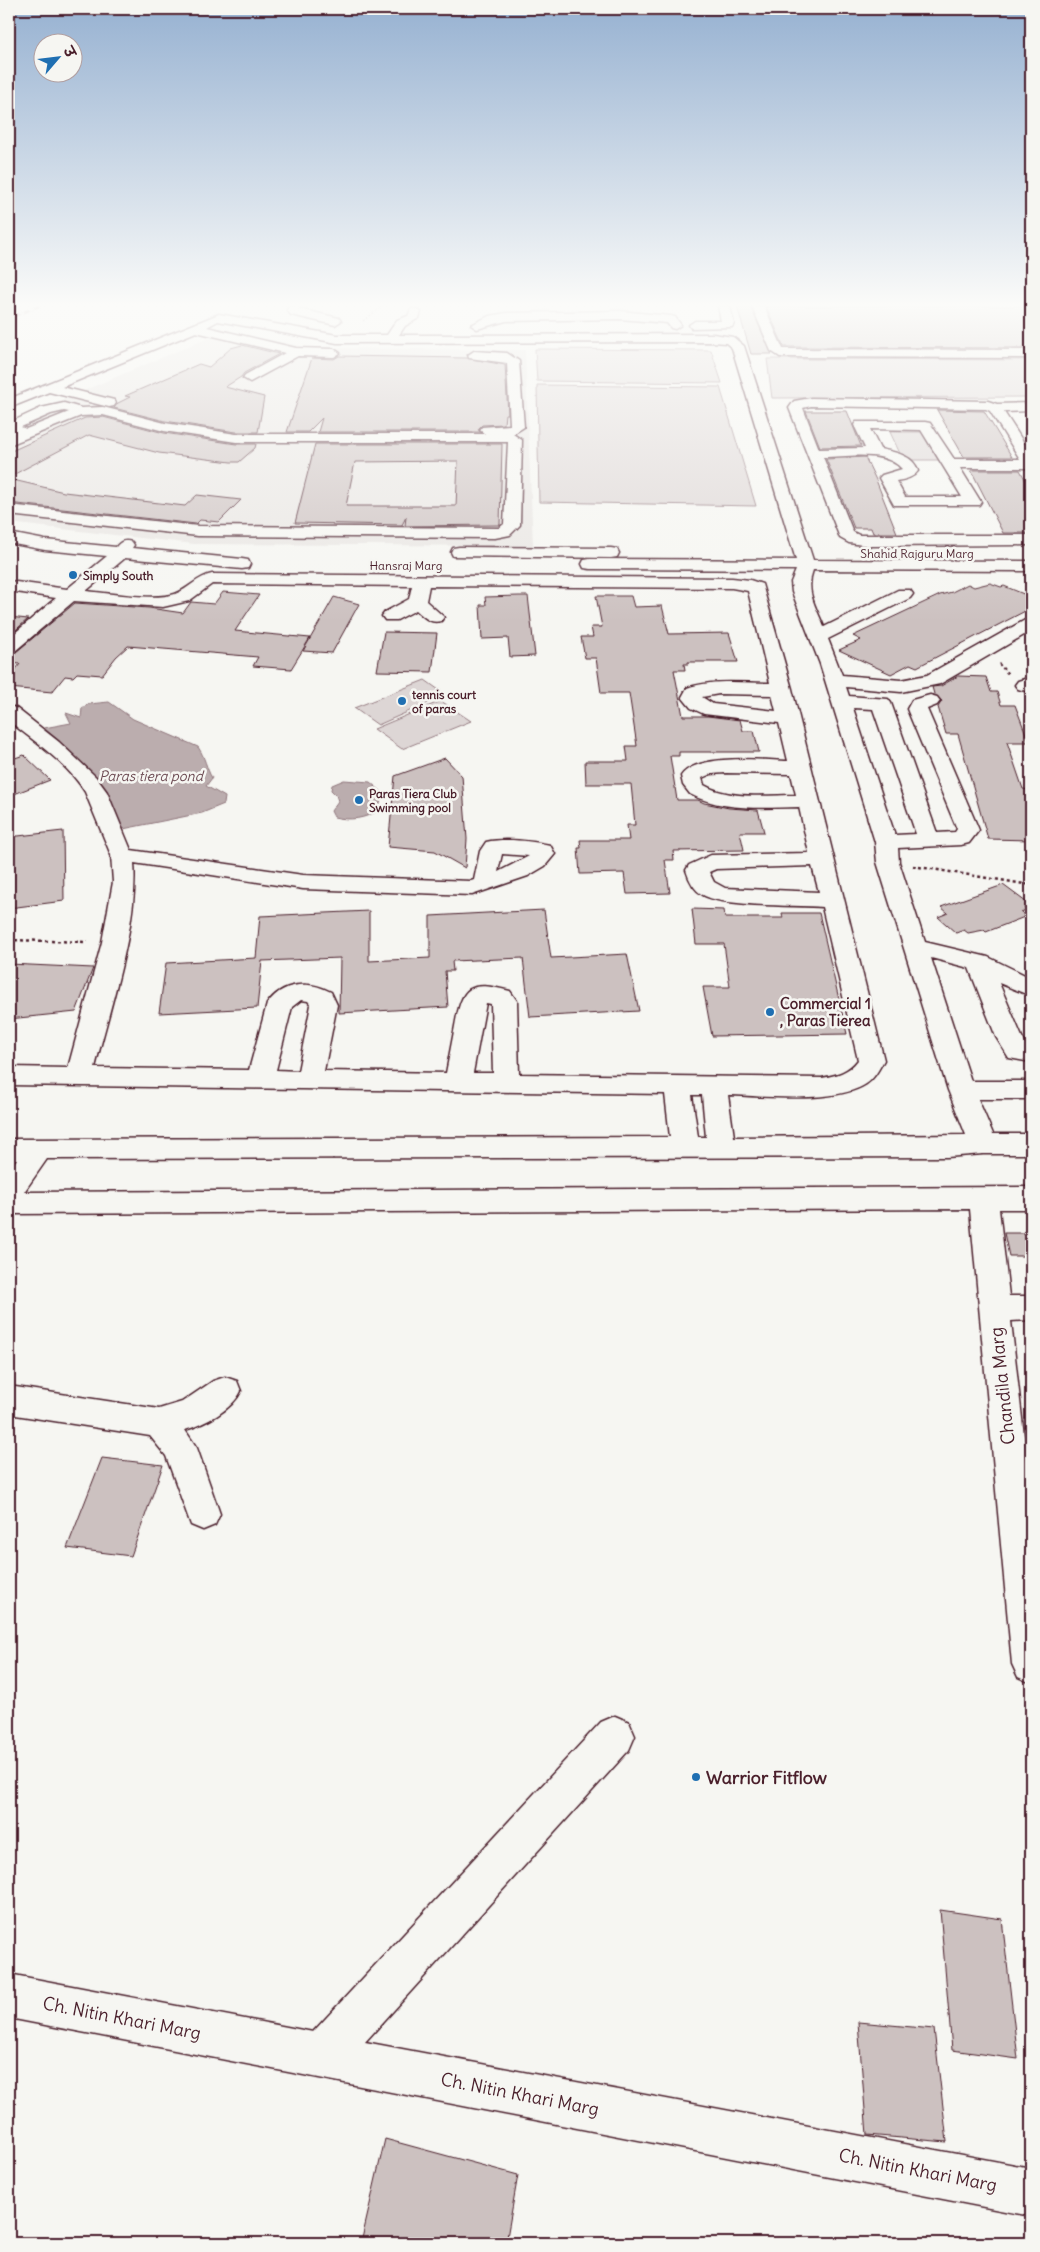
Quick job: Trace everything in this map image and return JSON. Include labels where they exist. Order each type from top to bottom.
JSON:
[{"type":"street","points":[[9,441],[78,412],[101,411]]},
{"type":"street","points":[[9,510],[190,531],[495,533],[504,532],[512,525],[515,440],[506,438],[236,438],[164,427],[103,411]]},
{"type":"street","points":[[144,411],[210,427],[509,430],[516,428],[515,411]]},
{"type":"street","points":[[759,411],[807,571],[801,592],[834,680],[961,1090],[983,1144]]},
{"type":"street","points":[[796,411],[804,458],[846,535],[855,540],[1031,540]]},
{"type":"street","points":[[950,464],[1031,464],[1021,433],[998,411]]},
{"type":"street","points":[[774,459],[874,452],[896,457],[910,466],[910,471],[901,476],[887,478],[900,502],[973,502],[925,426],[860,425],[874,452]]},
{"type":"street","name":"Hansraj Marg","points":[[9,527],[118,553],[252,551],[257,532]]},
{"type":"street","name":"Hansraj Marg","points":[[15,545],[260,565],[445,560],[694,564],[807,571]]},
{"type":"street","points":[[9,647],[118,553]]},
{"type":"street","name":"Shahid Rajguru Marg","points":[[807,571],[1031,554]]},
{"type":"street","name":"Hansraj Marg","points":[[445,560],[807,571]]},
{"type":"street","points":[[670,564],[673,584]]},
{"type":"street","points":[[694,564],[698,583]]},
{"type":"street","name":"Shahid Rajguru Marg","points":[[807,571],[1031,566]]},
{"type":"street","points":[[9,586],[69,595],[163,602],[177,600],[210,579],[308,588],[422,582],[743,583],[756,588],[871,1060],[865,1073],[847,1083],[822,1087],[9,1076]]},
{"type":"street","points":[[858,582],[1031,581]]},
{"type":"street","points":[[391,616],[416,602],[422,582]]},
{"type":"street","points":[[818,637],[904,594]]},
{"type":"street","points":[[416,602],[435,617]]},
{"type":"street","points":[[834,680],[901,686],[933,680],[1031,624]]},
{"type":"street","points":[[782,689],[708,688],[694,692],[692,697],[694,702],[702,708],[711,710],[788,718]]},
{"type":"street","points":[[887,852],[929,840],[961,838],[968,830],[917,709],[919,704],[930,701]]},
{"type":"street","points":[[841,702],[880,703],[929,840]]},
{"type":"street","points":[[9,712],[52,746],[90,781],[122,855],[124,882],[114,942],[79,1077]]},
{"type":"street","points":[[801,768],[711,767],[695,771],[691,776],[692,782],[698,791],[718,798],[809,801]]},
{"type":"street","points":[[122,855],[302,882],[472,888],[485,884]]},
{"type":"street","points":[[823,859],[711,862],[697,870],[704,886],[712,892],[723,895],[833,900]]},
{"type":"street","points":[[917,947],[979,963],[1031,988]]},
{"type":"street","points":[[979,963],[1009,1037],[1018,1052],[1031,1053]]},
{"type":"street","points":[[260,1080],[280,1004],[287,995],[296,992],[316,994],[322,998],[324,1005],[309,1081]]},
{"type":"street","points":[[458,1082],[472,1001],[481,994],[501,997],[504,1001],[506,1083]]},
{"type":"street","points":[[678,1086],[685,1148]]},
{"type":"street","points":[[714,1086],[721,1148]]},
{"type":"street","points":[[961,1090],[1031,1090]]},
{"type":"street","points":[[9,1149],[947,1147],[983,1144],[1031,1144]]},
{"type":"street","points":[[9,1192],[38,1149]]},
{"type":"street","name":"Chandila Marg","points":[[983,1197],[1031,1664]]},
{"type":"street","points":[[9,1203],[1031,1198]]},
{"type":"street","points":[[995,1309],[1031,1308]]},
{"type":"street","points":[[9,1400],[159,1423],[192,1414],[225,1391]]},
{"type":"street","points":[[159,1423],[180,1448],[203,1514]]},
{"type":"street","points":[[321,2056],[615,1736]]},
{"type":"street","name":"Ch. Nitin Khari Marg","points":[[9,1996],[1031,2192]]},
{"type":"path","points":[[887,852],[1003,882],[1031,885]]},
{"type":"path","points":[[9,940],[114,942]]},
{"type":"shaded area","points":[[35,411],[527,411],[533,546],[194,544],[9,523],[9,422]]},
{"type":"shaded area","points":[[537,411],[727,411],[756,506],[539,502]]},
{"type":"shaded area","points":[[890,432],[924,432],[939,460],[903,460]]},
{"type":"shaded area","name":"tennis court of paras","points":[[425,680],[446,695],[378,725],[354,708]]},
{"type":"shaded area","points":[[441,701],[471,721],[402,749],[374,729]]},
{"type":"water","name":"Paras tiera pond","points":[[109,702],[133,719],[198,747],[212,778],[206,786],[225,797],[224,804],[202,813],[123,829],[111,799],[99,783],[82,767],[68,749],[44,728],[71,723],[66,713],[81,718],[82,708],[89,704]]},
{"type":"water","name":"Paras Tiera Club Swimming pool","points":[[344,780],[370,782],[382,792],[379,810],[357,818],[334,817],[331,811],[338,801],[336,795],[331,790],[332,785]]},
{"type":"building","points":[[126,411],[262,411],[258,432],[236,432],[165,421]]},
{"type":"building","points":[[294,411],[508,411],[508,414],[505,414],[504,424],[482,425],[478,429],[480,432],[318,432],[322,418],[308,432],[287,432]]},
{"type":"building","points":[[806,411],[847,411],[861,446],[820,447]]},
{"type":"building","points":[[938,411],[984,411],[1012,457],[964,457]]},
{"type":"building","points":[[103,417],[164,433],[236,444],[256,444],[255,448],[239,462],[231,462],[159,453],[89,435],[9,477],[9,452],[85,418]]},
{"type":"building","points":[[315,444],[502,444],[500,525],[405,526],[406,517],[402,525],[295,523]],"holes":[[[458,461],[456,506],[346,506],[355,462]]]},
{"type":"building","points":[[865,457],[897,533],[873,533],[871,528],[854,528],[826,459]]},
{"type":"building","points":[[971,470],[1020,470],[1026,481],[1031,481],[1031,533],[1003,533]]},
{"type":"building","points":[[9,479],[64,492],[185,506],[197,495],[241,500],[219,522],[200,520],[196,524],[9,503]]},
{"type":"building","points":[[990,583],[1001,587],[1004,586],[1031,597],[1031,608],[917,667],[910,664],[891,674],[839,650],[861,640],[853,636],[940,595],[952,592],[968,584],[974,587]]},
{"type":"building","points":[[223,592],[259,595],[235,631],[310,638],[291,669],[253,666],[258,657],[128,646],[116,657],[102,675],[77,673],[73,677],[65,676],[52,692],[9,688],[9,678],[20,664],[9,663],[9,655],[16,652],[75,603],[149,608],[183,613],[191,602],[214,604]]},
{"type":"building","points":[[528,596],[535,656],[510,657],[508,638],[482,639],[480,605],[486,605],[485,597]]},
{"type":"building","points":[[596,596],[631,596],[634,607],[662,606],[669,634],[729,633],[738,662],[688,662],[688,664],[684,664],[685,670],[674,670],[683,716],[708,716],[740,720],[743,731],[754,731],[759,752],[679,752],[679,756],[670,756],[677,800],[698,800],[729,808],[758,810],[764,832],[740,832],[744,850],[673,851],[674,860],[665,860],[670,893],[627,894],[624,873],[580,874],[578,848],[581,848],[580,840],[629,840],[627,825],[635,825],[631,784],[586,784],[585,761],[628,761],[626,746],[637,746],[629,693],[601,693],[596,658],[585,658],[581,637],[593,637],[591,627],[602,627]]},
{"type":"building","points":[[334,597],[359,604],[332,653],[303,651]]},
{"type":"building","points":[[9,617],[28,619],[9,636]]},
{"type":"building","points":[[384,632],[437,633],[432,672],[377,671]]},
{"type":"building","points":[[958,676],[986,677],[991,692],[997,692],[1001,705],[1015,705],[1029,742],[1007,742],[1023,789],[1031,790],[1031,840],[988,839],[958,734],[946,734],[938,707],[942,701],[934,694],[932,687],[941,686]]},
{"type":"building","points":[[24,755],[50,780],[9,796],[9,760]]},
{"type":"building","points":[[445,758],[462,776],[467,839],[465,868],[435,851],[388,847],[395,776]]},
{"type":"building","points":[[63,831],[64,901],[9,908],[9,837]]},
{"type":"building","points":[[1003,885],[1030,905],[1021,912],[1027,916],[986,932],[984,930],[968,933],[964,930],[956,933],[938,917],[948,913],[941,907]]},
{"type":"building","points":[[692,909],[724,910],[725,918],[783,918],[782,913],[819,913],[847,1034],[712,1036],[703,987],[730,987],[724,944],[696,944]]},
{"type":"building","points":[[544,910],[551,958],[627,954],[639,1011],[530,1017],[523,958],[452,961],[453,971],[445,971],[448,1007],[339,1013],[340,958],[262,961],[257,1008],[159,1013],[166,963],[256,958],[260,916],[369,911],[369,961],[430,958],[430,916]]},
{"type":"building","points":[[9,964],[93,968],[76,1012],[9,1019]]},
{"type":"building","points":[[1004,1233],[1025,1233],[1031,1256],[1009,1256]]},
{"type":"building","points":[[102,1458],[163,1465],[131,1556],[67,1548]]},
{"type":"building","points":[[940,1910],[1002,1919],[1018,2059],[952,2050]]},
{"type":"building","points":[[858,2022],[934,2029],[947,2142],[867,2135]]},
{"type":"building","points":[[385,2139],[518,2175],[506,2243],[361,2243]]},
{"type":"place","name":"Simply South","points":[[73,575]]},
{"type":"place","name":"tennis court of paras","points":[[402,701]]},
{"type":"place","name":"Paras Tiera Club Swimming pool","points":[[359,800]]},
{"type":"place","name":"Commercial 1 , Paras Tierea","points":[[770,1012]]},
{"type":"place","name":"Warrior Fitflow","points":[[696,1777]]}]
